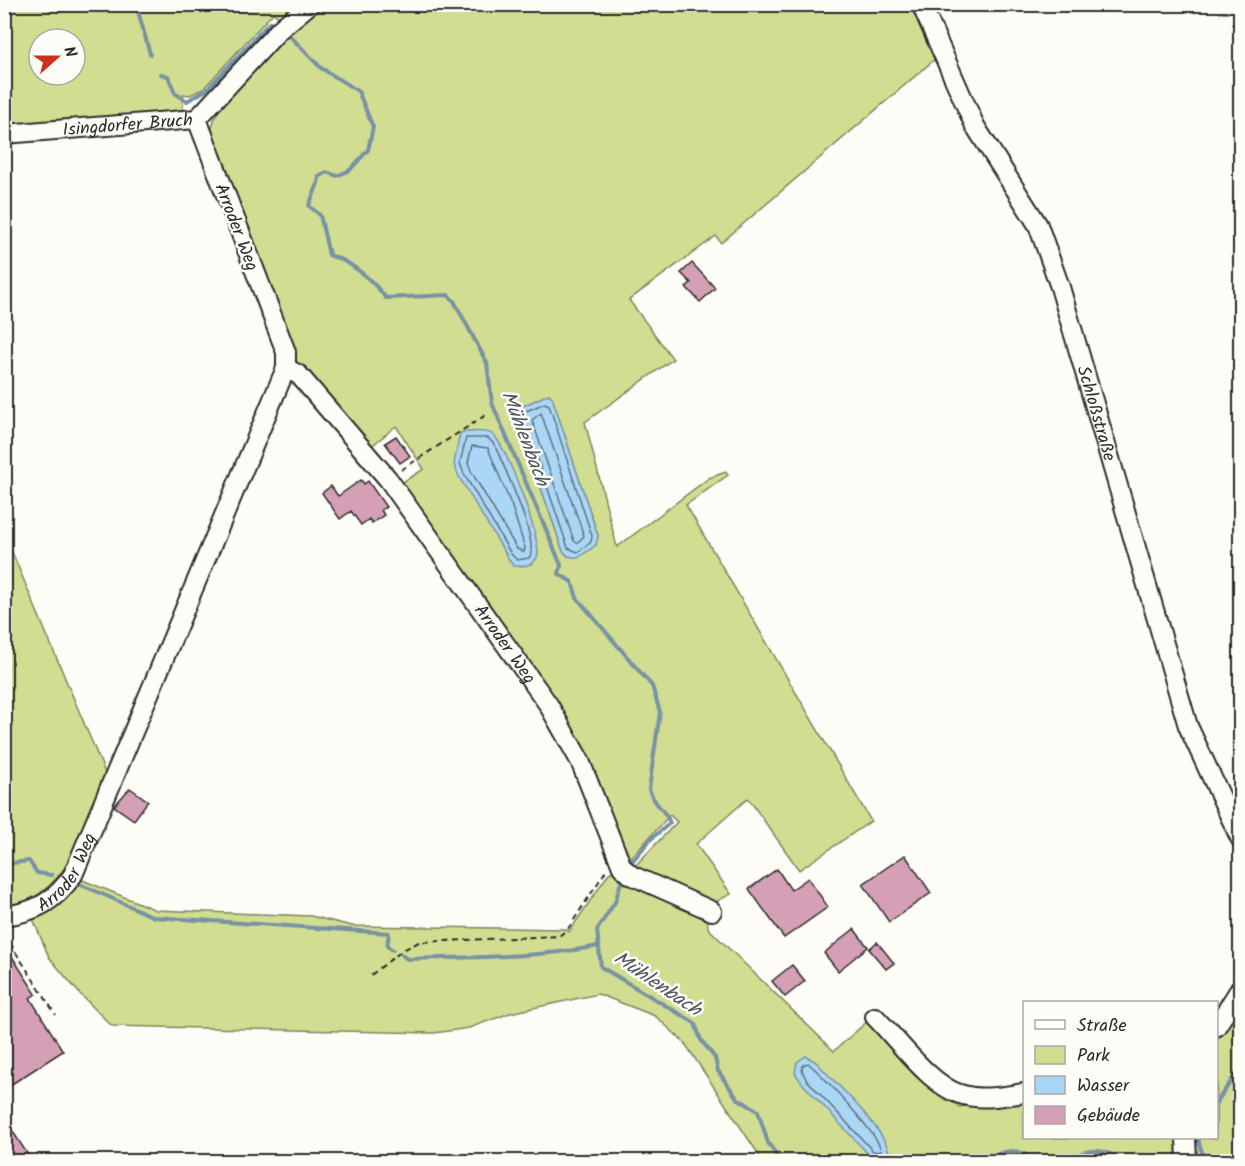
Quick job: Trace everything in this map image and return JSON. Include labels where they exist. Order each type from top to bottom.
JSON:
[{"type":"street","name":"Isingdorfer Bruch","points":[[4,134],[197,119],[280,29],[310,4]]},
{"type":"street","name":"Schloßstraße","points":[[921,4],[975,126],[1038,225],[1060,287],[1188,726],[1240,838]]},
{"type":"street","name":"Arroder Weg","points":[[4,915],[28,912],[45,905],[62,891],[73,875],[286,368],[286,352],[197,119]]},
{"type":"street","name":"Arroder Weg","points":[[286,368],[299,375],[388,479],[565,731],[580,761],[620,861],[631,875],[712,911]]},
{"type":"street","points":[[1218,1024],[1240,989]]},
{"type":"street","points":[[875,1017],[940,1084],[958,1094],[991,1098],[1023,1093]]},
{"type":"street","points":[[1186,1139],[1187,1161]]},
{"type":"path","points":[[388,479],[489,413]]},
{"type":"path","points":[[371,975],[403,950],[419,942],[559,936],[568,929],[608,869],[620,861]]},
{"type":"path","points":[[4,934],[56,1015]]},
{"type":"green space","points":[[5,5],[296,5],[280,18],[273,13],[203,89],[190,95],[183,94],[183,110],[5,127]]},
{"type":"green space","points":[[320,5],[913,5],[935,59],[721,243],[716,236],[629,300],[673,359],[585,422],[617,547],[709,478],[726,472],[728,475],[686,505],[871,821],[799,870],[748,798],[696,844],[731,894],[710,905],[632,869],[677,822],[670,815],[626,863],[586,759],[398,485],[424,469],[396,426],[368,449],[295,361],[210,137],[216,114],[238,84],[279,40]],"holes":[[[549,395],[552,398],[598,536],[568,556],[563,551],[514,410]]]},
{"type":"green space","points":[[4,533],[108,780],[82,838],[58,876],[43,891],[25,902],[5,906]]},
{"type":"green space","points":[[614,870],[707,912],[708,928],[834,1051],[871,1018],[959,1107],[1023,1099],[1023,1139],[1181,1139],[1182,1161],[763,1161],[684,1042],[655,1016],[598,994],[510,1013],[469,1028],[434,1033],[112,1026],[80,994],[49,957],[33,919],[48,913],[61,903],[80,879],[156,910],[311,916],[352,926],[565,929],[569,932],[609,873]]},
{"type":"green space","points":[[1240,999],[1240,1161],[1194,1161],[1191,1139],[1218,1139],[1218,1034]]},
{"type":"water","points":[[549,394],[552,397],[598,536],[596,545],[578,558],[568,556],[563,551],[514,410]]},
{"type":"water","points":[[460,433],[492,434],[506,454],[535,534],[537,557],[530,564],[513,566],[459,477],[454,464]]},
{"type":"water","points":[[806,1056],[816,1062],[877,1129],[889,1152],[879,1160],[870,1156],[802,1083],[795,1073],[797,1062]]},
{"type":"building","points":[[692,263],[715,288],[700,302],[686,287],[691,283],[681,273]]},
{"type":"building","points":[[396,436],[410,456],[400,463],[385,443]]},
{"type":"building","points":[[361,480],[364,484],[368,481],[386,507],[381,510],[384,515],[372,523],[369,519],[361,525],[351,511],[340,519],[322,493],[331,486],[338,496]]},
{"type":"building","points":[[130,788],[148,801],[134,820],[114,806]]},
{"type":"building","points":[[905,855],[931,893],[889,922],[863,884]]},
{"type":"building","points":[[777,869],[791,890],[808,878],[828,907],[784,938],[749,889]]},
{"type":"building","points":[[854,929],[868,947],[838,971],[824,953]]},
{"type":"building","points":[[877,942],[894,963],[886,969],[869,949]]},
{"type":"building","points":[[11,955],[36,994],[30,998],[63,1051],[4,1089],[4,959]]},
{"type":"building","points":[[792,965],[805,981],[785,997],[772,981]]},
{"type":"building","points":[[4,1118],[32,1161],[4,1161]]},
{"type":"waterway","name":"Mühlenbach","points":[[136,4],[150,54]]},
{"type":"waterway","name":"Mühlenbach","points":[[161,74],[168,76],[175,93],[187,101],[206,90],[269,23],[276,22]]},
{"type":"waterway","name":"Mühlenbach","points":[[288,34],[321,68],[358,91],[373,127],[368,150],[350,170],[337,176],[327,172],[319,177],[310,202],[309,206],[320,215],[329,255],[361,272],[386,298],[448,295],[454,301],[487,363],[492,403],[561,565],[559,574],[572,582],[577,598],[652,686],[660,712],[649,789],[670,823],[651,839],[630,864]]},
{"type":"waterway","points":[[4,864],[29,861],[37,873],[52,875]]},
{"type":"waterway","name":"Mühlenbach","points":[[622,879],[615,902],[597,930],[601,967],[695,1023],[701,1040],[715,1058],[718,1071],[737,1098],[758,1111],[768,1143],[781,1162]]},
{"type":"waterway","points":[[75,882],[154,917],[389,933],[387,946],[393,950]]},
{"type":"waterway","points":[[402,955],[407,959],[503,956],[551,953],[599,946]]},
{"type":"waterway","points":[[1218,1100],[1240,1068]]},
{"type":"waterway","points":[[1199,1139],[1206,1162]]},
{"type":"waterway","points":[[986,1162],[998,1154],[1012,1151],[1027,1155],[1033,1162]]},
{"type":"waterway","points":[[1059,1162],[1094,1151],[1108,1153],[1128,1162]]}]
